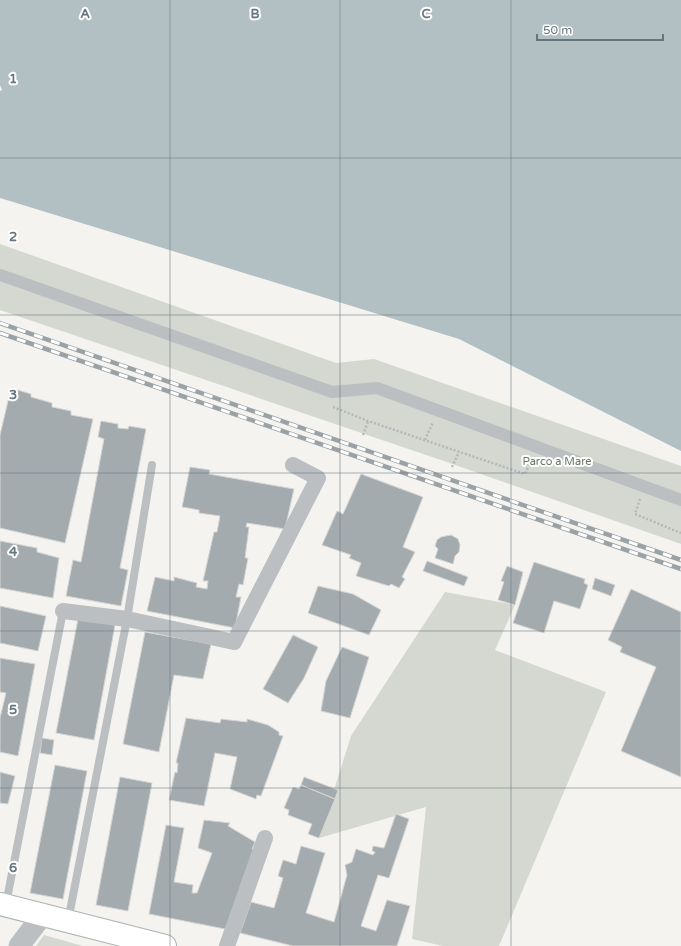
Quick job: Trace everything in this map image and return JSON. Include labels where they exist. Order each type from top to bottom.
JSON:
[{"type":"main road","points":[[3,905],[165,946]]},
{"type":"street","points":[[0,275],[332,392],[377,388],[681,500]]},
{"type":"street","points":[[63,610],[127,619],[234,642],[318,478],[293,465]]},
{"type":"street","points":[[227,946],[265,838]]},
{"type":"street","points":[[19,946],[42,916]]},
{"type":"lane","points":[[68,922],[127,619],[152,464]]},
{"type":"lane","points":[[3,905],[63,610]]},
{"type":"path","points":[[327,405],[368,421],[525,474],[536,447]]},
{"type":"path","points":[[425,440],[438,411]]},
{"type":"path","points":[[363,435],[368,421]]},
{"type":"path","points":[[452,467],[458,452]]},
{"type":"path","points":[[644,487],[634,514],[681,533]]},
{"type":"green space","name":"Parco a Mare","points":[[0,244],[336,363],[374,359],[681,466],[681,544],[438,459],[0,310]]},
{"type":"green space","points":[[445,592],[515,605],[495,650],[606,692],[499,946],[443,946],[412,939],[426,807],[319,838],[351,736]]},
{"type":"green space","points":[[44,935],[83,946],[36,946]]},
{"type":"shaded area","points":[[0,0],[681,0],[681,451],[459,339],[0,198],[0,91],[2,90],[0,85]]},
{"type":"building","points":[[11,388],[31,394],[31,397],[52,403],[52,407],[71,411],[71,415],[93,419],[65,543],[0,528],[0,435]]},
{"type":"building","points":[[101,421],[118,424],[118,428],[128,429],[129,426],[146,429],[120,568],[128,570],[121,606],[66,596],[73,560],[81,562],[104,439],[98,437]]},
{"type":"building","points":[[190,467],[210,470],[209,474],[294,489],[285,529],[247,523],[246,527],[249,527],[245,558],[248,558],[243,585],[239,584],[236,597],[241,597],[235,628],[147,611],[155,577],[174,581],[174,577],[197,583],[196,587],[207,589],[208,581],[203,581],[214,532],[217,532],[220,516],[199,513],[199,510],[182,507]]},
{"type":"building","points":[[361,474],[423,497],[403,547],[415,552],[402,577],[405,579],[399,588],[391,584],[389,586],[356,576],[361,563],[349,558],[351,555],[322,545],[337,511],[343,514]]},
{"type":"building","points":[[451,535],[458,539],[460,545],[459,552],[455,556],[453,564],[435,558],[438,549],[435,546],[437,540],[441,537]]},
{"type":"building","points":[[0,541],[37,548],[37,552],[59,558],[53,598],[0,588]]},
{"type":"building","points":[[427,561],[468,577],[464,586],[423,571]]},
{"type":"building","points":[[534,562],[585,579],[584,583],[588,585],[580,609],[554,601],[544,633],[513,623]]},
{"type":"building","points":[[507,566],[523,572],[515,605],[498,600],[504,582],[501,581]]},
{"type":"building","points":[[595,578],[615,585],[611,596],[592,589]]},
{"type":"building","points":[[318,586],[353,594],[381,610],[369,635],[308,613]]},
{"type":"building","points":[[631,589],[681,612],[681,777],[621,751],[656,667],[620,652],[622,647],[608,640]]},
{"type":"building","points":[[0,606],[46,616],[38,651],[0,643]]},
{"type":"building","points":[[78,619],[115,625],[94,740],[56,733]]},
{"type":"building","points":[[145,632],[211,644],[203,679],[174,675],[159,752],[123,744]]},
{"type":"building","points":[[293,635],[318,647],[304,678],[288,703],[263,689]]},
{"type":"building","points":[[342,647],[369,657],[350,718],[321,711],[326,681]]},
{"type":"building","points":[[0,658],[35,664],[18,756],[0,752],[0,718],[6,693],[0,692]]},
{"type":"building","points":[[186,718],[220,723],[221,719],[247,722],[247,719],[268,725],[279,732],[279,735],[283,736],[261,796],[257,795],[256,799],[230,789],[237,757],[215,753],[204,806],[169,800],[175,772],[177,773],[178,763],[176,763]]},
{"type":"building","points":[[42,738],[54,740],[52,755],[40,753]]},
{"type":"building","points":[[55,765],[87,771],[63,899],[30,893]]},
{"type":"building","points":[[0,772],[15,776],[8,804],[0,803]]},
{"type":"building","points":[[120,777],[152,783],[128,911],[96,905]]},
{"type":"building","points":[[304,777],[338,790],[335,799],[301,785]]},
{"type":"building","points":[[301,785],[335,799],[319,838],[308,834],[312,824],[288,815],[289,810],[284,808],[293,787],[299,789]]},
{"type":"building","points":[[396,814],[409,819],[389,878],[378,875],[361,926],[376,931],[387,900],[410,906],[397,946],[293,946],[240,933],[251,902],[274,908],[283,878],[278,876],[283,860],[296,864],[301,846],[325,853],[306,913],[334,922],[347,875],[345,865],[352,862],[356,849],[373,855],[375,852],[372,851],[373,846],[384,848]]},
{"type":"building","points":[[204,820],[230,823],[228,826],[255,842],[252,849],[258,852],[225,929],[149,914],[166,825],[184,828],[174,882],[193,885],[192,893],[197,893],[212,853],[198,848]]},
{"type":"railway","points":[[0,323],[681,560]]},
{"type":"railway","points":[[0,333],[681,569]]}]
